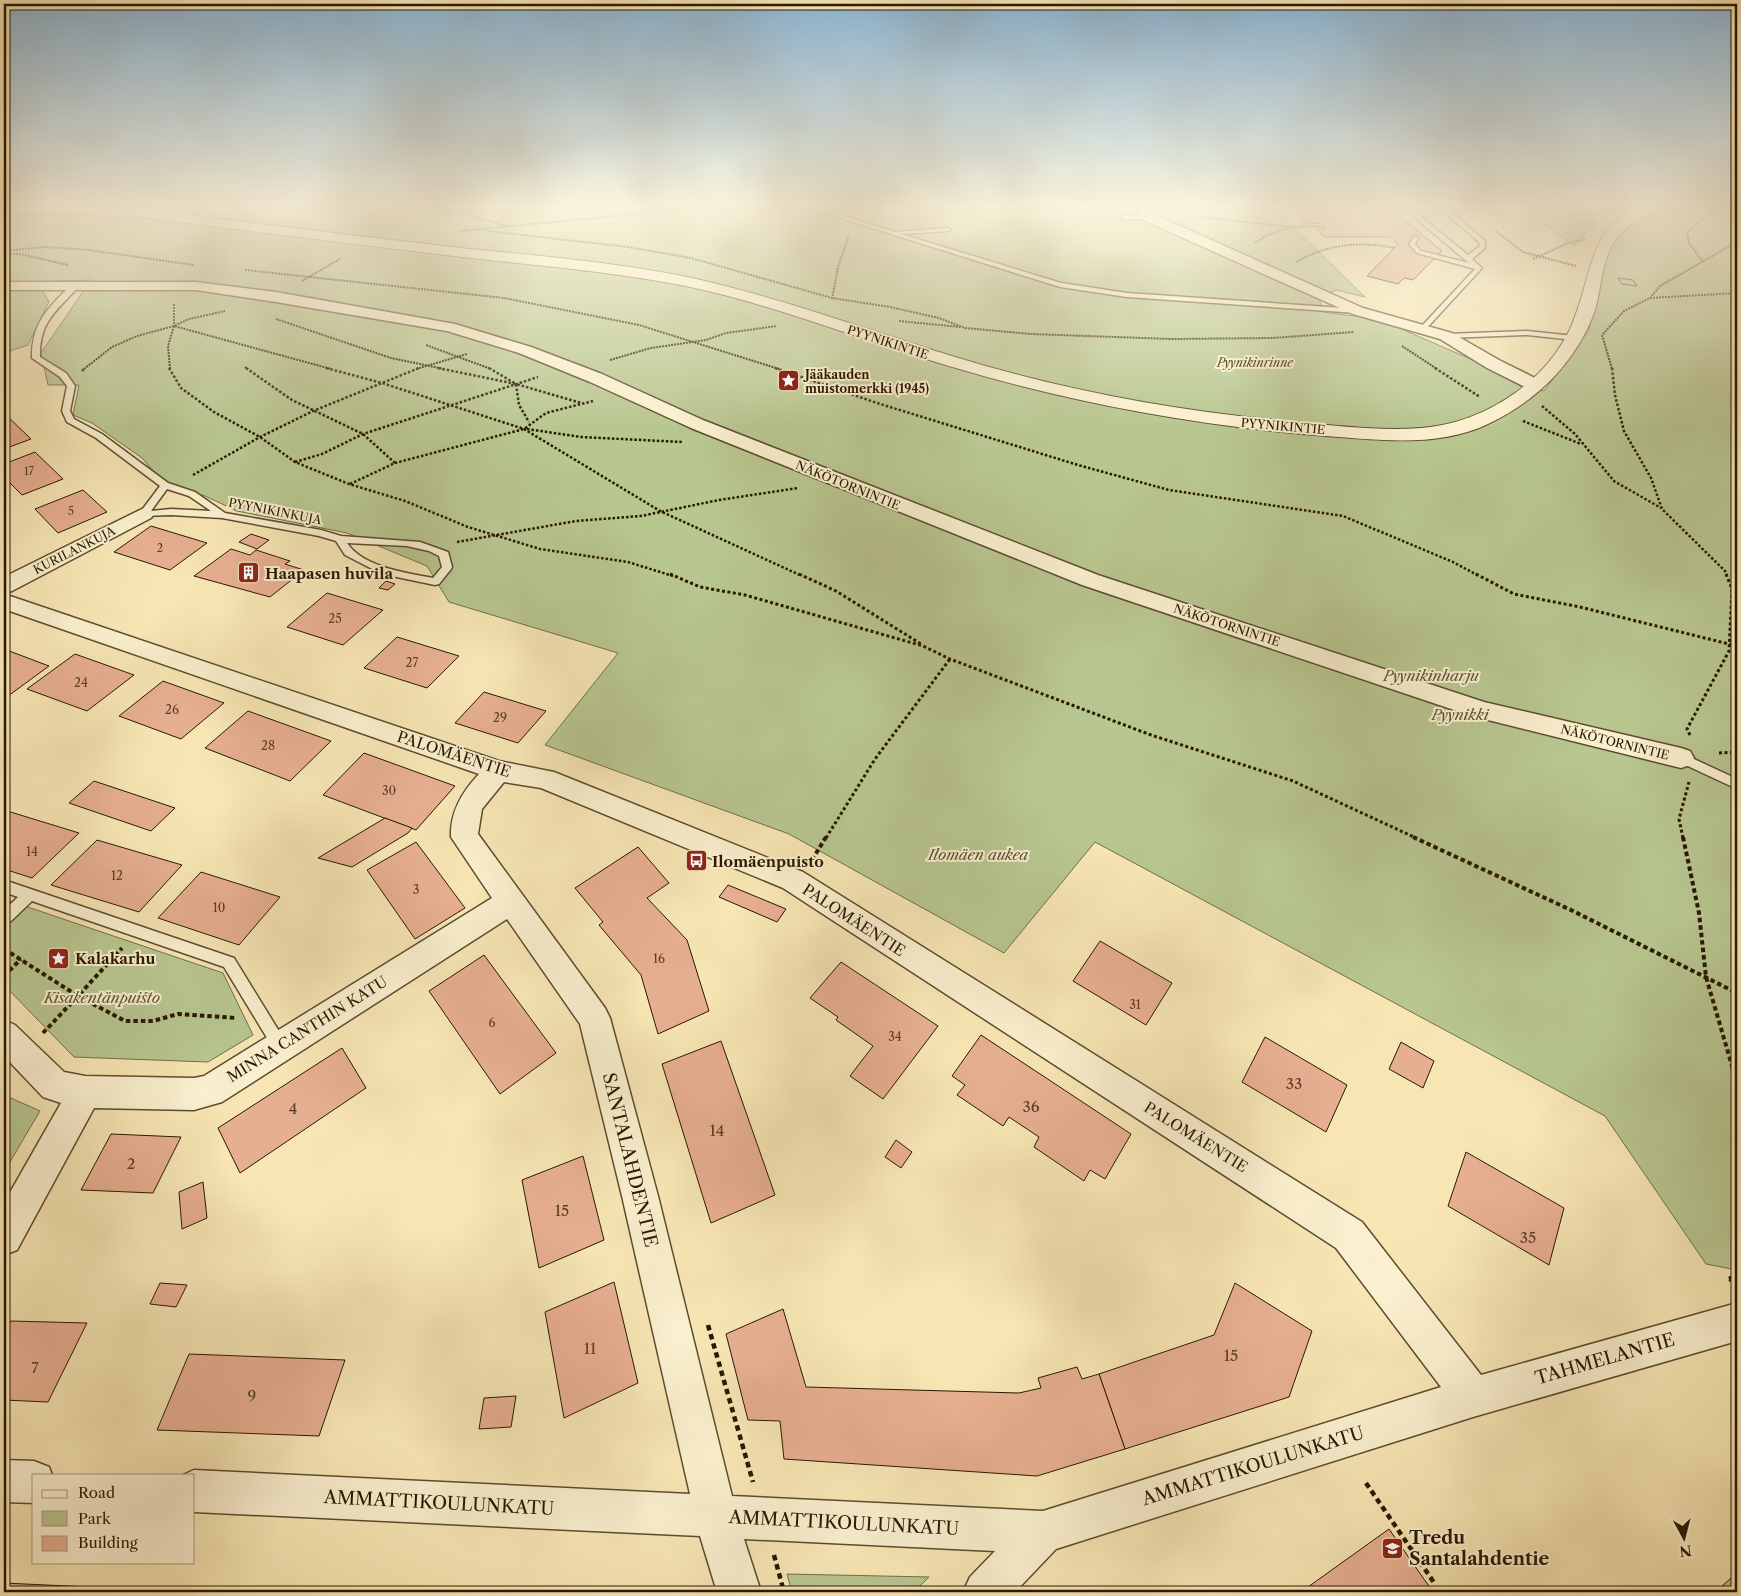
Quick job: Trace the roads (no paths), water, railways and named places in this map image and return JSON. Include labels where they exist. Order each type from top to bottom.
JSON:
[{"type":"street","name":"PYYNIKINTIE","points":[[677,280],[734,294],[1022,382],[1115,403],[1206,419],[1346,432],[1419,432],[1466,426],[1501,410],[1530,390],[1564,355],[1574,338],[1585,312],[1593,280]]},
{"type":"street","points":[[1292,280],[1358,311],[1446,336],[1493,364],[1530,390]]},
{"type":"street","name":"NÄKÖTORNINTIE","points":[[4,286],[196,286],[276,297],[425,322],[495,340],[576,370],[697,424],[830,478],[1090,580],[1481,710],[1681,758]]},
{"type":"street","name":"KURILANKUJA","points":[[4,586],[144,514]]},
{"type":"street","name":"PALOMÄENTIE","points":[[4,601],[498,771],[544,779],[793,880],[1349,1235],[1473,1397]]},
{"type":"street","name":"SANTALAHDENTIE","points":[[498,771],[467,809],[463,824],[465,837],[594,1018],[640,1196],[716,1518],[739,1592]]},
{"type":"street","name":"MINNA CANTHIN KATU","points":[[13,1045],[55,1086],[85,1092],[194,1094],[210,1091],[511,901]]},
{"type":"street","points":[[4,1237],[85,1092]]},
{"type":"street","name":"TAHMELANTIE","points":[[1473,1397],[1737,1322]]},
{"type":"street","name":"AMMATTIKOULUNKATU","points":[[195,1491],[716,1518],[1043,1532],[1473,1397]]},
{"type":"street","points":[[4,1481],[32,1482]]},
{"type":"street","points":[[985,1592],[1043,1532]]},
{"type":"lane","points":[[1040,280],[1076,288],[1127,295],[1358,311]]},
{"type":"lane","points":[[1424,329],[1468,280]]},
{"type":"lane","name":"PYYNIKINKUJA","points":[[75,286],[53,308],[40,326],[35,343],[36,358],[63,376],[71,386],[66,411],[70,420],[99,436],[165,485],[192,494],[222,515],[364,543],[410,543],[429,546],[444,554],[447,567],[435,582],[386,572],[349,553],[340,539]]},
{"type":"lane","points":[[1446,336],[1527,333],[1574,338]]},
{"type":"lane","points":[[144,514],[165,485]]},
{"type":"lane","points":[[144,514],[171,512],[222,515]]},
{"type":"lane","points":[[1681,758],[1737,784]]},
{"type":"lane","points":[[4,886],[229,962],[280,1046]]},
{"type":"lane","points":[[4,919],[29,895]]},
{"type":"place","name":"Jääkauden muistomerkki (1945)","points":[[789,381]]},
{"type":"place","name":"Haapasen huvila","points":[[249,573]]},
{"type":"place","name":"Ilomäenpuisto","points":[[696,861]]},
{"type":"place","name":"Kalakarhu","points":[[59,958]]},
{"type":"place","name":"Tredu Santalahdentie","points":[[1393,1548]]},
{"type":"park label","name":"Pyynikinrinne","points":[[1255,362]]},
{"type":"park label","name":"Pyynikinharju","points":[[1431,675]]},
{"type":"park label","name":"Pyynikki","points":[[1460,714]]},
{"type":"park label","name":"Ilomäen aukea","points":[[978,854]]},
{"type":"park label","name":"Kisakentänpuisto","points":[[102,997]]}]
